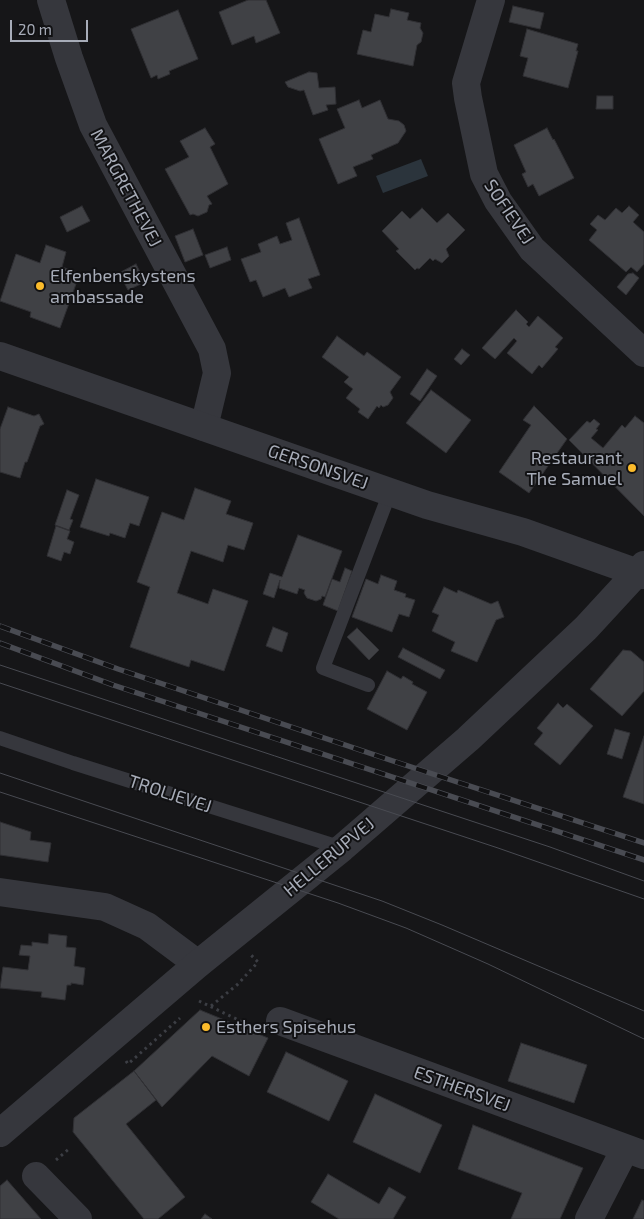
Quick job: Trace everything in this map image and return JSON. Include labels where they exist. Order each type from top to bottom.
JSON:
[{"type":"street","name":"MARGRETHEVEJ","points":[[52,0],[69,58],[93,125],[212,349],[218,373],[204,427]]},
{"type":"street","name":"SOFIEVEJ","points":[[491,0],[466,83],[484,174],[498,200],[532,249],[644,352]]},
{"type":"street","name":"GERSONSVEJ","points":[[0,356],[427,505],[523,532],[642,571]]},
{"type":"street","name":"HELLERUPVEJ","points":[[0,1134],[198,964],[342,848],[482,726],[586,628],[642,571]]},
{"type":"street","points":[[0,892],[105,908],[147,926],[198,964]]},
{"type":"street","name":"ESTHERSVEJ","points":[[280,1021],[635,1152]]},
{"type":"street","points":[[589,1219],[635,1152]]},
{"type":"street","points":[[36,1176],[78,1219]]},
{"type":"lane","points":[[368,685],[323,668],[390,492]]},
{"type":"lane","name":"TROLJEVEJ","points":[[0,738],[342,848]]},
{"type":"path","points":[[211,1006],[238,984],[258,962],[251,954]]},
{"type":"path","points":[[199,1001],[264,1031],[280,1021]]},
{"type":"shaded area","points":[[421,159],[428,176],[383,193],[376,176]]},
{"type":"building","points":[[248,0],[266,0],[280,33],[256,43],[254,36],[232,45],[219,12]]},
{"type":"building","points":[[513,6],[544,13],[540,29],[509,22]]},
{"type":"building","points":[[391,9],[409,13],[407,20],[421,23],[420,28],[423,33],[421,42],[417,45],[413,66],[357,54],[363,30],[371,32],[375,14],[389,17]]},
{"type":"building","points":[[178,10],[198,59],[169,71],[170,74],[158,79],[157,75],[151,78],[131,29]]},
{"type":"building","points":[[527,29],[578,44],[576,51],[578,51],[568,88],[523,76],[528,58],[520,56]]},
{"type":"building","points":[[309,72],[317,73],[319,88],[335,87],[336,104],[326,105],[328,110],[313,115],[304,90],[300,91],[288,87],[285,82]]},
{"type":"building","points":[[597,96],[613,96],[613,109],[596,109]]},
{"type":"building","points":[[359,100],[362,108],[380,100],[388,119],[399,121],[404,125],[406,131],[398,143],[371,155],[373,159],[353,167],[357,176],[338,184],[319,139],[345,128],[337,109]]},
{"type":"building","points":[[205,128],[215,144],[210,147],[228,184],[207,196],[212,204],[209,205],[207,212],[198,216],[190,215],[165,169],[189,157],[180,141]]},
{"type":"building","points":[[547,128],[574,178],[539,196],[533,184],[528,187],[522,174],[526,172],[514,145]]},
{"type":"building","points":[[82,206],[90,221],[67,232],[60,217]]},
{"type":"building","points":[[629,206],[639,215],[633,222],[644,232],[644,264],[637,272],[631,267],[626,272],[589,240],[597,230],[590,224],[598,215],[605,220],[616,208],[622,213]]},
{"type":"building","points":[[422,208],[437,223],[448,213],[465,230],[446,249],[449,256],[442,263],[435,259],[433,261],[430,258],[419,269],[415,270],[396,251],[399,249],[382,231],[402,211],[410,219]]},
{"type":"building","points":[[299,218],[320,275],[308,279],[312,288],[289,297],[285,288],[263,297],[256,280],[250,282],[241,259],[261,252],[258,244],[277,236],[280,244],[292,240],[286,223]]},
{"type":"building","points":[[193,229],[203,255],[185,262],[175,236]]},
{"type":"building","name":"Elfenbenskystens ambassade","points":[[46,245],[66,252],[62,267],[80,273],[60,328],[30,317],[31,312],[0,301],[16,254],[40,263]]},
{"type":"building","points":[[227,247],[231,260],[210,268],[205,255]]},
{"type":"building","points":[[136,264],[145,282],[128,290],[119,273]]},
{"type":"building","points":[[633,273],[639,278],[626,295],[617,287],[628,274]]},
{"type":"building","points":[[516,310],[528,322],[526,324],[529,327],[538,316],[563,338],[555,347],[558,349],[542,368],[539,365],[532,374],[507,353],[517,341],[514,338],[495,359],[482,348]]},
{"type":"building","points":[[337,336],[364,356],[367,352],[401,377],[390,392],[393,398],[388,405],[383,407],[381,405],[379,408],[377,406],[368,419],[358,412],[360,409],[346,398],[353,389],[344,382],[349,377],[322,357]]},
{"type":"building","points":[[462,349],[470,355],[461,365],[454,359]]},
{"type":"building","points":[[427,369],[437,376],[420,401],[410,394]]},
{"type":"building","points":[[431,390],[471,420],[446,453],[406,423]]},
{"type":"building","points":[[534,406],[567,439],[529,493],[499,472],[531,425],[523,420]]},
{"type":"building","points":[[8,407],[34,416],[39,414],[44,424],[40,426],[20,478],[0,472],[0,429]]},
{"type":"building","points":[[635,416],[644,423],[644,516],[569,440],[587,421],[590,423],[594,419],[600,424],[596,429],[598,430],[591,438],[603,448],[622,425],[625,428]]},
{"type":"building","points":[[96,479],[149,497],[139,526],[130,523],[125,538],[110,533],[109,536],[80,527]]},
{"type":"building","points":[[195,488],[231,501],[226,514],[253,523],[244,550],[228,545],[223,562],[191,551],[177,593],[208,604],[213,589],[248,601],[224,671],[191,660],[189,667],[130,647],[150,587],[137,582],[162,512],[184,520]]},
{"type":"building","points":[[67,490],[79,495],[70,519],[73,520],[69,530],[55,525]]},
{"type":"building","points":[[56,526],[70,531],[67,539],[74,542],[70,554],[64,552],[61,561],[47,556]]},
{"type":"building","points":[[298,535],[342,551],[325,597],[322,596],[321,599],[316,601],[307,598],[304,593],[305,590],[299,588],[297,594],[279,588],[280,580],[274,598],[263,594],[270,573],[282,577]]},
{"type":"building","points":[[345,568],[352,571],[338,611],[323,605],[332,579],[340,582]]},
{"type":"building","points":[[381,575],[397,581],[394,590],[406,594],[405,597],[415,600],[409,617],[399,614],[392,632],[352,617],[366,579],[378,584]]},
{"type":"building","points":[[444,587],[457,593],[458,590],[491,604],[498,601],[504,617],[496,620],[477,662],[451,651],[455,642],[432,631],[439,615],[432,612]]},
{"type":"building","points":[[273,627],[288,633],[282,652],[266,646]]},
{"type":"building","points":[[357,628],[379,650],[369,660],[347,637]]},
{"type":"building","points":[[403,648],[445,670],[440,679],[398,657]]},
{"type":"building","points":[[623,650],[631,651],[644,662],[644,691],[622,716],[590,689]]},
{"type":"building","points":[[387,671],[401,679],[403,676],[413,682],[412,684],[427,692],[407,730],[367,709]]},
{"type":"building","points":[[558,703],[563,708],[567,704],[593,726],[560,765],[534,744],[543,733],[537,728]]},
{"type":"building","points":[[615,729],[630,733],[622,759],[607,754]]},
{"type":"building","points":[[644,736],[644,804],[623,797]]},
{"type":"building","points":[[0,822],[31,832],[30,840],[51,843],[48,862],[0,855]]},
{"type":"building","points":[[49,934],[67,936],[66,947],[76,948],[74,966],[85,968],[83,985],[71,983],[71,985],[67,985],[65,1000],[41,997],[42,992],[0,988],[3,967],[28,970],[30,956],[19,955],[21,945],[32,946],[32,942],[48,944]]},
{"type":"building","points":[[200,1010],[268,1038],[249,1076],[212,1056],[162,1107],[134,1071]]},
{"type":"building","points":[[521,1043],[587,1065],[574,1103],[508,1081]]},
{"type":"building","points":[[286,1052],[348,1081],[329,1121],[267,1092]]},
{"type":"building","points":[[134,1071],[156,1100],[126,1124],[185,1197],[158,1219],[144,1219],[73,1132],[74,1118]]},
{"type":"building","points":[[375,1094],[442,1125],[420,1173],[353,1142]]},
{"type":"building","points":[[473,1125],[583,1168],[560,1219],[511,1219],[522,1193],[458,1169]]},
{"type":"building","points":[[328,1174],[379,1204],[389,1187],[406,1197],[393,1219],[339,1219],[311,1202]]},
{"type":"building","points":[[7,1180],[41,1219],[0,1219],[0,1186]]},
{"type":"building","points":[[642,1200],[644,1201],[644,1219],[633,1219]]},
{"type":"building","points":[[205,1214],[212,1219],[201,1219]]},
{"type":"tram line","points":[[0,665],[550,847],[644,881]]},
{"type":"tram line","points":[[0,683],[498,848],[644,899]]},
{"type":"tram line","points":[[0,773],[382,901],[644,1011]]},
{"type":"tram line","points":[[0,792],[338,903],[406,928],[488,964],[644,1039]]},
{"type":"railway","points":[[0,626],[118,669],[644,843]]},
{"type":"railway","points":[[0,643],[113,685],[644,860]]},
{"type":"place","name":"Elfenbenskystens ambassade","points":[[40,286]]},
{"type":"place","name":"Restaurant The Samuel","points":[[632,468]]},
{"type":"place","name":"Esthers Spisehus","points":[[206,1027]]}]
